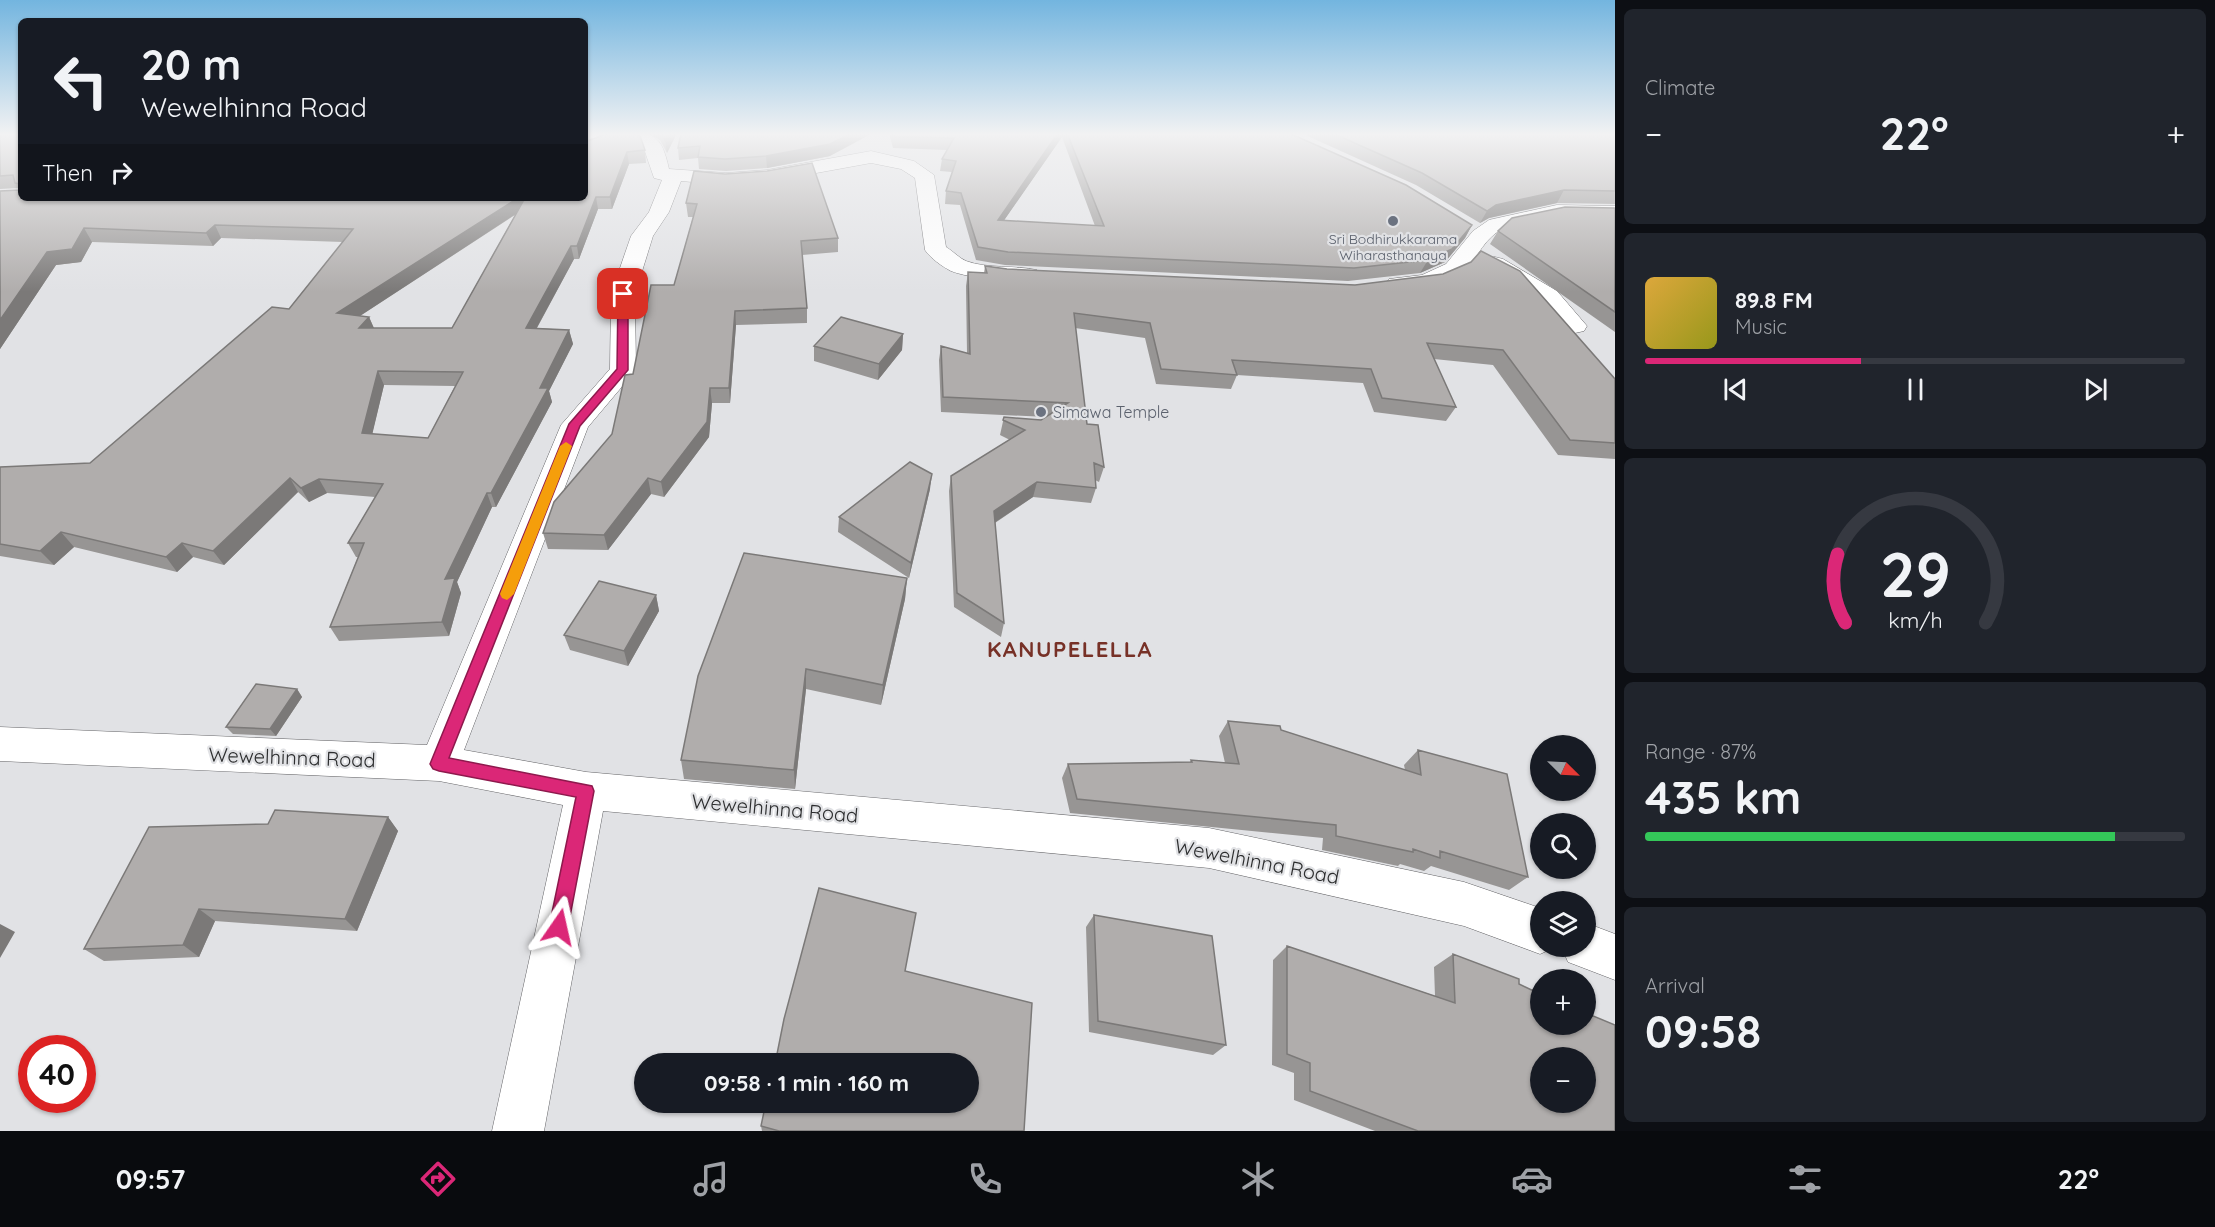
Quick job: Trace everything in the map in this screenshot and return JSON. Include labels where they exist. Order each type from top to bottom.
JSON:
[{"type":"street","points":[[439,764],[575,424],[622,370],[623,294],[642,236],[659,212],[669,186]]},
{"type":"street","points":[[926,186],[936,250],[959,266],[1005,274],[1053,276]]},
{"type":"street","points":[[1382,286],[1426,281],[1454,269],[1471,238],[1496,224],[1557,212],[1615,212]]},
{"type":"street","points":[[1471,238],[1511,272],[1549,296],[1575,326]]},
{"type":"street","name":"Wewelhinna Road","points":[[0,744],[439,764],[586,791],[1209,848],[1464,904],[1530,927]]},
{"type":"street","points":[[518,1131],[586,791]]},
{"type":"street","points":[[1596,950],[1615,957]]},
{"type":"building","points":[[588,186],[614,186],[610,197],[596,197],[577,246],[571,246],[526,328],[569,330],[540,388],[548,388],[491,493],[487,493],[445,579],[455,578],[442,622],[330,627],[364,543],[348,543],[383,484],[319,479],[301,488],[290,478],[213,551],[182,543],[166,557],[61,532],[40,551],[0,544],[0,467],[90,463],[272,307],[289,309],[353,229],[215,225],[206,233],[84,228],[72,249],[47,252],[0,320],[0,191],[18,190],[18,201],[513,201],[337,313],[369,317],[359,328],[452,328],[523,201],[588,201]],"holes":[[[378,371],[463,372],[428,438],[362,433]]]},
{"type":"building","points":[[690,186],[820,186],[838,238],[801,241],[807,308],[735,311],[729,388],[710,388],[707,422],[661,482],[648,478],[604,535],[543,533],[554,502],[612,434],[625,375],[633,374],[651,285],[674,285],[697,204],[686,203]]},
{"type":"building","points":[[948,186],[1022,186],[998,220],[1104,226],[1088,186],[1407,186],[1472,225],[1452,249],[1428,260],[1354,268],[1008,252],[978,247],[961,193],[946,191]]},
{"type":"building","points":[[1444,186],[1615,186],[1615,191],[1564,190],[1496,205],[1487,211]]},
{"type":"building","points":[[1565,207],[1615,208],[1615,312],[1498,231],[1512,218]]},
{"type":"building","points":[[1481,251],[1520,271],[1615,379],[1615,443],[1570,440],[1503,350],[1427,343],[1456,407],[1382,398],[1371,369],[1232,360],[1237,375],[1161,369],[1150,323],[1074,313],[1087,424],[1098,425],[1104,467],[1094,463],[1096,488],[1037,482],[994,511],[1004,623],[957,593],[951,476],[1025,430],[1003,420],[1004,417],[1041,420],[1068,403],[943,397],[941,346],[970,354],[968,272],[987,273],[985,266],[1007,269],[1355,285],[1443,274],[1471,262]]},
{"type":"building","points":[[841,317],[903,334],[879,364],[814,346]]},
{"type":"building","points":[[910,462],[932,474],[911,563],[839,517]]},
{"type":"building","points":[[744,553],[907,578],[883,685],[806,669],[794,770],[681,760],[698,676]]},
{"type":"building","points":[[599,581],[656,595],[624,651],[564,635]]},
{"type":"building","points":[[256,684],[297,689],[270,729],[226,727]]},
{"type":"building","points":[[1228,721],[1280,726],[1281,730],[1421,775],[1418,750],[1507,774],[1528,877],[1440,851],[1440,858],[1413,849],[1413,852],[1336,836],[1336,825],[1077,799],[1068,764],[1192,762],[1191,760],[1239,764]]},
{"type":"building","points":[[275,810],[388,817],[345,919],[199,909],[183,945],[84,949],[149,827],[268,824]]},
{"type":"building","points":[[819,888],[916,913],[905,971],[1032,1003],[1024,1131],[779,1131],[761,1126],[764,1113],[979,1113],[979,1053],[777,1053]]},
{"type":"building","points":[[1094,915],[1212,936],[1226,1045],[1098,1021]]},
{"type":"building","points":[[1287,946],[1455,1003],[1453,954],[1519,979],[1519,984],[1530,989],[1530,1035],[1596,1035],[1596,1017],[1615,1025],[1615,1131],[1418,1131],[1310,1091],[1310,1063],[1287,1054]]},
{"type":"slow traffic","points":[[507,594],[566,446]]},
{"type":"place","name":"Sri Bodhirukkarama Wiharasthanaya","points":[[1393,221]]},
{"type":"place","name":"Simawa Temple","points":[[1041,412]]},
{"type":"district","name":"KANUPELELLA","points":[[1070,649]]},
{"type":"route","points":[[559,927],[586,791],[439,764],[575,424],[622,370],[623,294]]}]
